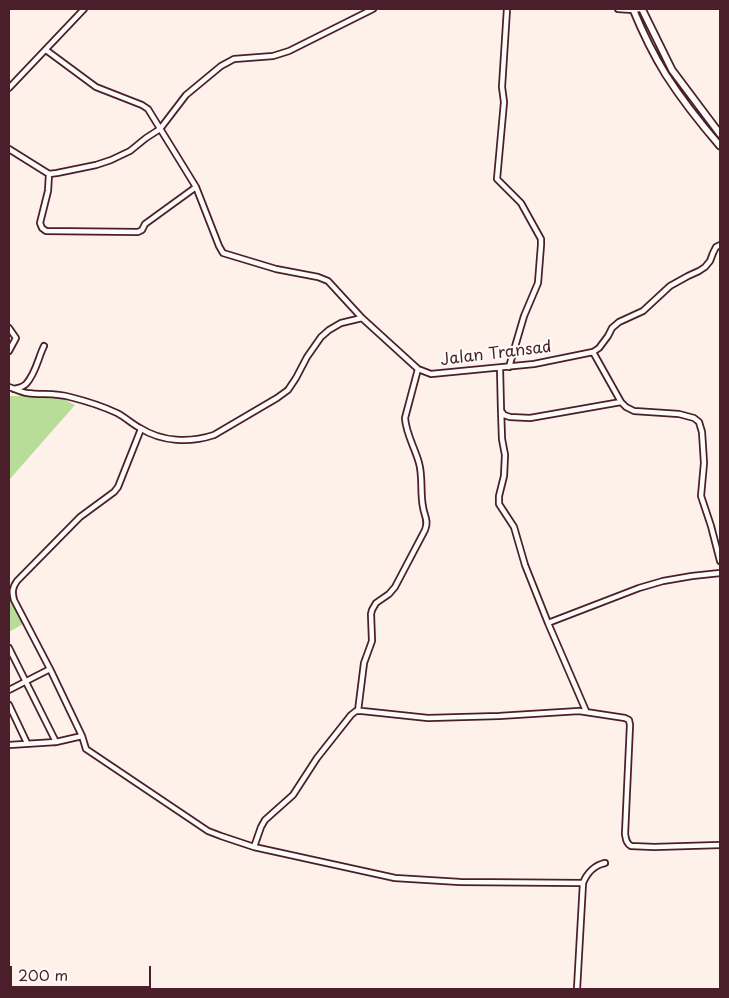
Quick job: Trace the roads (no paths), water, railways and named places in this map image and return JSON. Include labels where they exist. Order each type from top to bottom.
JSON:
[{"type":"street","points":[[9,88],[84,9]]},
{"type":"street","points":[[9,149],[49,174],[96,165],[111,160],[130,151],[160,129],[186,96],[221,66],[234,59],[273,56],[289,51],[373,9]]},
{"type":"street","points":[[507,9],[502,87],[504,102],[497,179],[521,203],[541,239],[542,245],[538,283],[524,316],[509,367]]},
{"type":"street","points":[[618,9],[637,9]]},
{"type":"street","points":[[637,9],[672,70],[720,134]]},
{"type":"street","points":[[637,9],[642,30],[665,74],[700,123],[720,146]]},
{"type":"street","points":[[46,50],[96,87],[145,106],[196,187],[145,224],[142,230],[138,232],[46,230],[40,224],[48,192],[49,174]]},
{"type":"street","points":[[679,94],[686,90]]},
{"type":"street","name":"Jalan Transad","points":[[196,187],[223,253],[276,269],[324,279],[331,284],[362,318],[418,369],[431,374],[500,368],[534,364],[593,352]]},
{"type":"street","points":[[720,246],[712,252],[706,267],[670,286],[643,312],[619,322],[612,328],[599,348],[593,352],[621,402],[626,407],[634,411],[678,414],[694,418],[699,422],[702,432],[704,463],[701,496],[720,561]]},
{"type":"street","points":[[9,387],[27,393],[62,395],[102,407],[119,414],[141,429],[159,436],[178,440],[204,438],[214,435],[288,390],[321,337],[341,323],[362,318]]},
{"type":"street","points":[[9,328],[16,338],[9,351]]},
{"type":"street","points":[[14,389],[24,386],[27,382],[35,369],[44,346]]},
{"type":"street","points":[[500,368],[502,439],[505,455],[504,476],[499,504],[514,527],[525,565],[586,711]]},
{"type":"street","points":[[358,711],[364,663],[372,641],[370,614],[376,603],[395,587],[427,523],[423,506],[419,462],[405,425],[406,410],[418,369]]},
{"type":"street","points":[[501,410],[504,415],[510,417],[530,418],[621,402]]},
{"type":"street","points":[[141,429],[114,492],[80,517],[12,588],[14,600],[50,669],[82,736],[86,749],[208,830],[254,847],[395,878],[460,882],[584,883]]},
{"type":"street","points":[[548,623],[639,588],[663,581],[720,573]]},
{"type":"street","points":[[9,648],[10,654],[26,681],[56,742]]},
{"type":"street","points":[[9,690],[50,669]]},
{"type":"street","points":[[9,705],[28,743]]},
{"type":"street","points":[[254,847],[265,820],[293,795],[317,758],[356,711],[428,718],[586,711],[625,718],[629,720],[630,725],[625,834],[629,845],[654,847],[720,845]]},
{"type":"street","points":[[9,719],[14,716]]},
{"type":"street","points":[[9,745],[56,742],[82,736]]},
{"type":"street","points":[[577,989],[585,877],[600,864],[605,863]]}]
